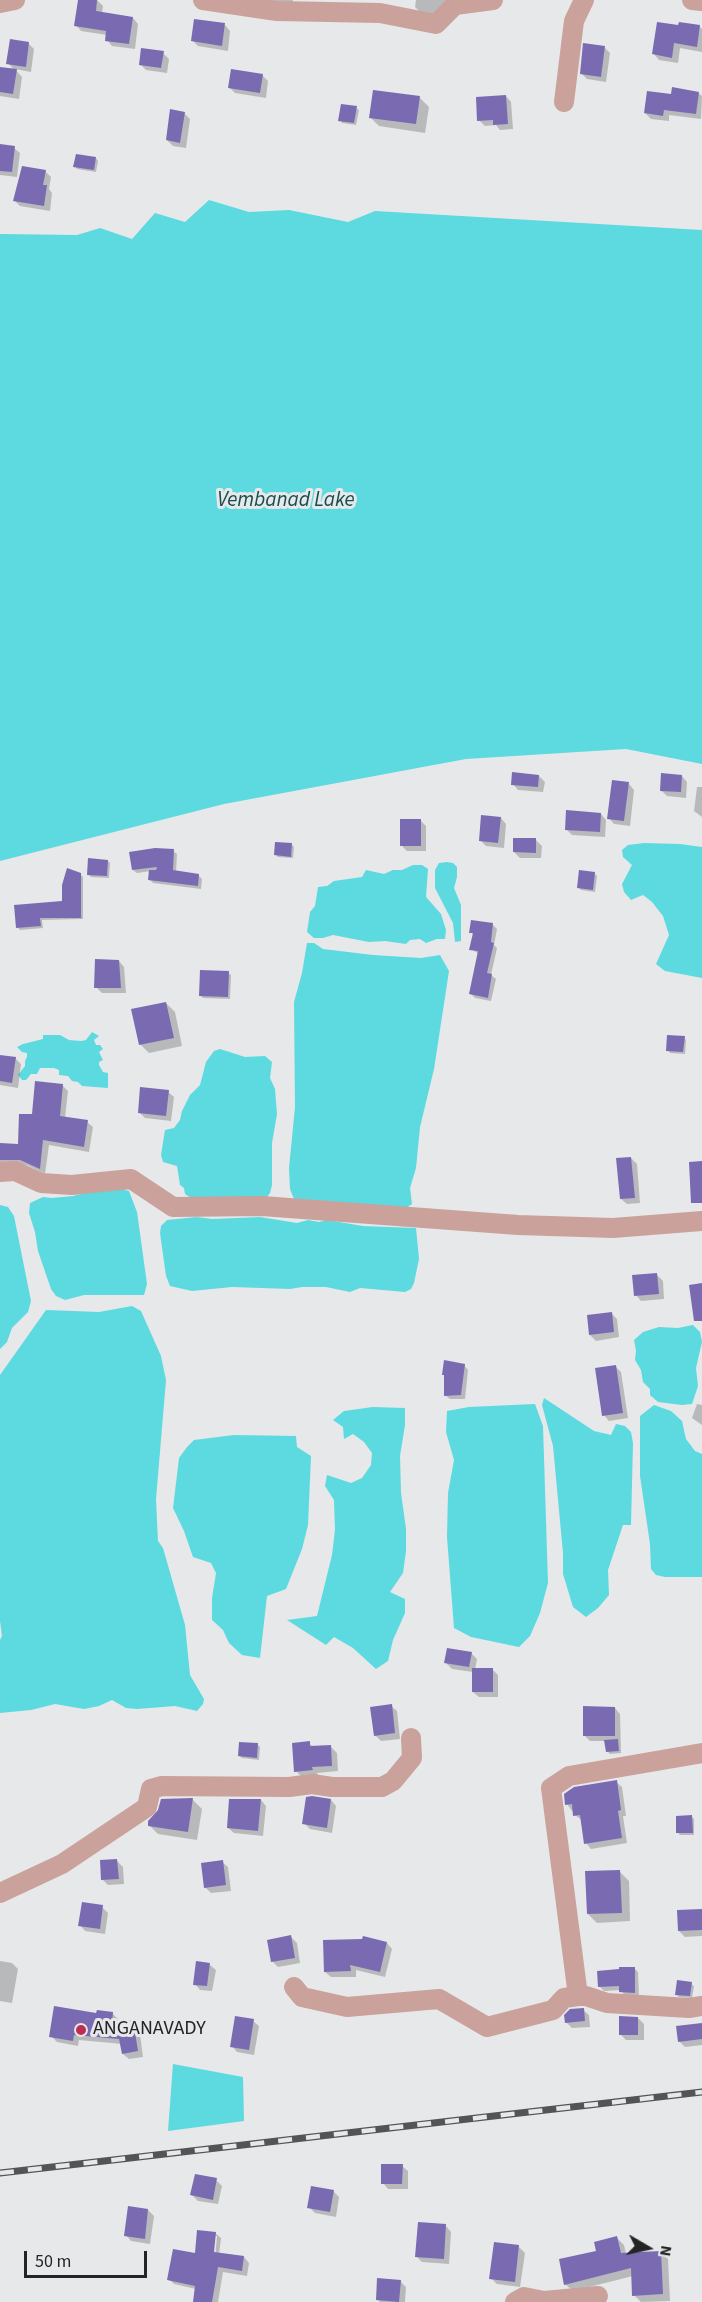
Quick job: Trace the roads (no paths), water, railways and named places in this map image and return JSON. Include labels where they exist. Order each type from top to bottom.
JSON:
[{"type":"street","points":[[0,3],[15,0]]},
{"type":"street","points":[[203,0],[277,11],[380,6],[436,24],[455,6],[493,0]]},
{"type":"street","points":[[564,102],[574,21],[584,0]]},
{"type":"street","points":[[692,0],[702,1]]},
{"type":"street","points":[[0,1172],[15,1172],[41,1184],[72,1185],[131,1179],[173,1207],[262,1206],[518,1225],[601,1228],[702,1221]]},
{"type":"street","points":[[0,1893],[62,1864],[147,1807],[152,1789],[171,1786],[289,1787],[312,1784],[332,1787],[382,1788],[393,1781],[412,1758],[411,1738]]},
{"type":"street","points":[[578,1996],[551,1788],[568,1776],[702,1753]]},
{"type":"street","points":[[294,1988],[302,1997],[347,2007],[439,1999],[487,2027],[553,2010],[564,1998],[578,1996],[586,1996],[607,2003],[689,2008],[702,2006]]},
{"type":"street","points":[[515,2302],[524,2297],[544,2301],[598,2296]]},
{"type":"water","name":"Vembanad Lake","points":[[209,200],[249,212],[289,210],[348,222],[375,211],[702,230],[702,764],[626,749],[466,759],[224,804],[0,861],[0,234],[77,235],[100,228],[132,239],[155,213],[185,222]]},
{"type":"water","points":[[644,843],[702,847],[702,978],[665,971],[656,964],[669,935],[663,916],[643,895],[631,900],[624,892],[622,884],[632,865],[623,857],[622,850],[628,845]]},
{"type":"water","points":[[447,862],[457,867],[454,888],[461,905],[461,941],[455,942],[453,923],[435,888],[435,870],[439,863]]},
{"type":"water","points":[[413,865],[422,865],[428,869],[426,897],[441,914],[446,930],[445,939],[426,943],[420,939],[410,940],[406,944],[385,941],[369,942],[333,935],[314,938],[307,932],[310,912],[315,906],[318,887],[327,886],[334,881],[362,877],[366,870],[384,874]]},
{"type":"water","points":[[307,943],[314,943],[323,949],[373,955],[421,958],[440,955],[449,971],[434,1069],[420,1127],[416,1168],[410,1188],[412,1204],[402,1211],[294,1199],[290,1189],[289,1168],[295,1107],[294,1002]]},
{"type":"water","points":[[92,1032],[99,1036],[94,1040],[96,1045],[100,1045],[103,1049],[99,1052],[103,1060],[99,1062],[99,1065],[103,1072],[108,1073],[108,1088],[82,1086],[68,1076],[59,1075],[59,1070],[54,1068],[40,1068],[37,1074],[31,1074],[26,1080],[22,1080],[18,1075],[25,1066],[27,1053],[17,1047],[43,1039],[43,1035],[60,1035],[69,1040],[86,1040]]},
{"type":"water","points":[[220,1049],[245,1057],[265,1056],[272,1062],[270,1078],[275,1089],[277,1114],[272,1143],[272,1185],[267,1197],[191,1198],[185,1194],[184,1188],[180,1185],[177,1166],[163,1162],[161,1155],[165,1130],[174,1128],[180,1120],[190,1095],[200,1085],[206,1062],[214,1051]]},
{"type":"water","points":[[118,1188],[129,1191],[137,1212],[147,1284],[144,1295],[84,1295],[65,1300],[56,1296],[51,1289],[38,1251],[29,1213],[30,1203],[43,1197],[73,1196],[96,1190]]},
{"type":"water","points":[[0,1205],[8,1207],[14,1216],[31,1301],[28,1312],[12,1328],[7,1342],[0,1349]]},
{"type":"water","points":[[197,1217],[212,1219],[260,1217],[297,1223],[308,1220],[319,1222],[327,1220],[363,1226],[416,1228],[419,1259],[414,1283],[411,1289],[405,1292],[360,1288],[350,1292],[326,1287],[290,1289],[232,1287],[192,1291],[170,1286],[166,1276],[161,1226],[167,1220]]},
{"type":"water","points":[[132,1306],[141,1311],[161,1356],[166,1380],[156,1499],[158,1541],[163,1548],[185,1625],[190,1675],[204,1699],[203,1704],[197,1711],[175,1706],[137,1709],[126,1708],[112,1700],[84,1709],[55,1704],[31,1710],[0,1713],[0,1640],[2,1636],[0,1621],[0,1375],[46,1310],[99,1312]]},
{"type":"water","points":[[693,1325],[700,1332],[702,1342],[696,1368],[698,1386],[692,1404],[658,1402],[650,1395],[650,1389],[643,1382],[641,1370],[635,1360],[634,1340],[643,1332],[659,1327],[678,1328]]},
{"type":"water","points":[[544,1398],[594,1431],[611,1435],[616,1424],[625,1426],[631,1432],[633,1443],[631,1525],[623,1525],[608,1570],[609,1595],[586,1617],[573,1607],[563,1574],[553,1446],[542,1405]]},
{"type":"water","points":[[535,1404],[543,1426],[548,1583],[540,1613],[530,1636],[519,1647],[471,1637],[454,1628],[447,1537],[448,1493],[454,1460],[446,1432],[447,1411],[469,1407]]},
{"type":"water","points":[[654,1405],[671,1411],[682,1421],[686,1439],[695,1451],[702,1454],[702,1577],[665,1577],[656,1575],[651,1569],[650,1544],[640,1476],[640,1416]]},
{"type":"water","points":[[373,1407],[405,1408],[400,1456],[406,1551],[403,1573],[390,1592],[405,1599],[405,1613],[393,1640],[388,1661],[376,1669],[353,1648],[334,1637],[326,1645],[287,1620],[317,1616],[332,1555],[335,1530],[334,1500],[325,1486],[327,1475],[351,1483],[362,1478],[371,1465],[372,1453],[364,1442],[353,1434],[344,1439],[343,1427],[333,1420],[344,1411]]},
{"type":"water","points":[[234,1435],[296,1436],[297,1447],[311,1456],[308,1525],[302,1549],[286,1589],[267,1596],[260,1658],[242,1655],[229,1643],[223,1630],[212,1620],[212,1598],[216,1573],[211,1563],[193,1557],[173,1508],[179,1458],[187,1447],[194,1440]]},
{"type":"water","points":[[173,2064],[243,2077],[244,2121],[168,2131]]},
{"type":"railway","points":[[0,2173],[702,2092]]},
{"type":"place","name":"ANGANAVADY","points":[[81,2030]]}]
